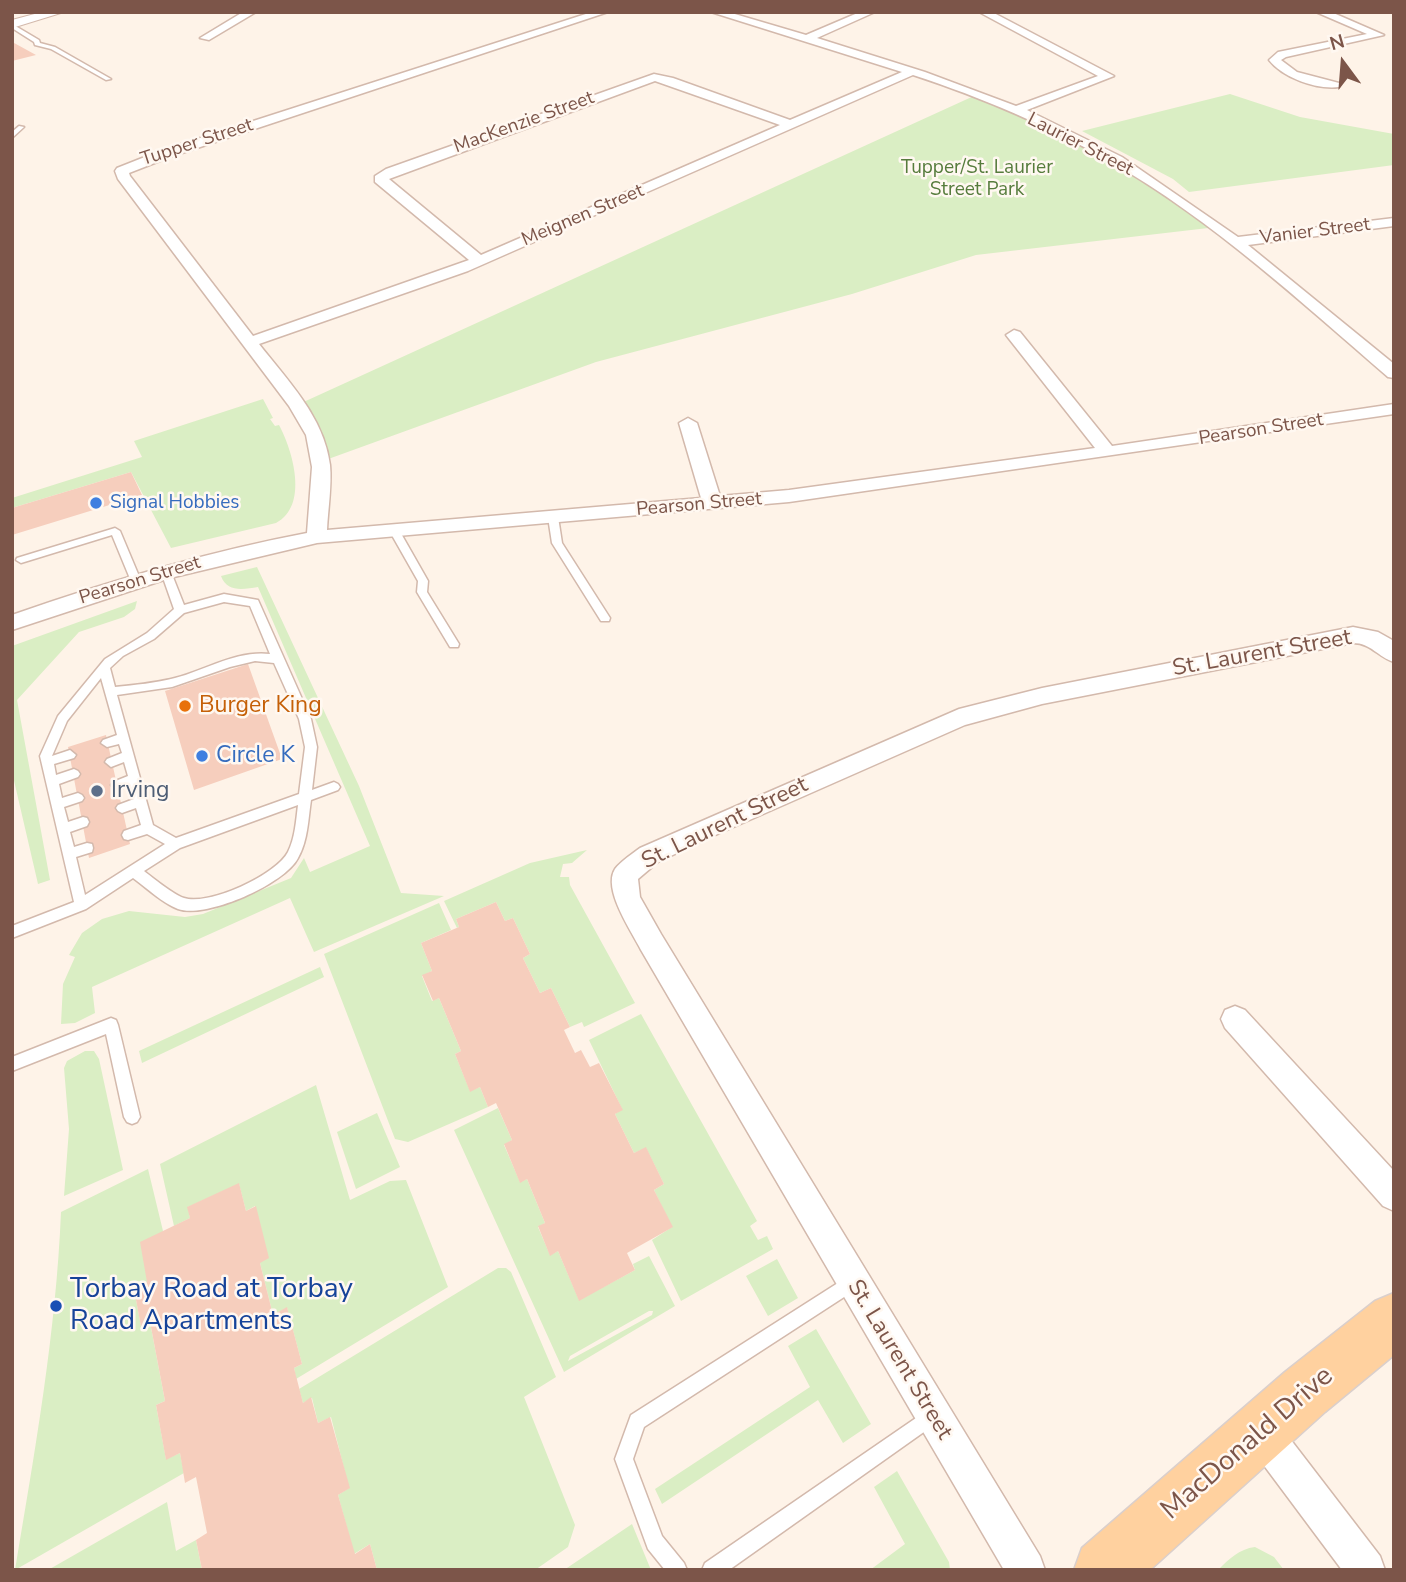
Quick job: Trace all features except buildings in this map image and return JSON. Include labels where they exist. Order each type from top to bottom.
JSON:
[{"type":"main road","name":"MacDonald Drive","points":[[1104,1570],[1261,1431],[1394,1320]]},
{"type":"street","points":[[12,25],[58,12]]},
{"type":"street","points":[[205,38],[251,12]]},
{"type":"street","name":"Tupper Street","points":[[317,537],[321,467],[315,435],[297,405],[123,176],[122,171],[165,154],[603,12]]},
{"type":"street","name":"Laurier Street","points":[[716,12],[911,72],[1013,111],[1116,160],[1236,242],[1394,373]]},
{"type":"street","points":[[805,38],[870,12]]},
{"type":"street","points":[[984,12],[1108,76],[1013,111]]},
{"type":"street","points":[[1321,12],[1394,41]]},
{"type":"street","points":[[1335,85],[1294,74],[1278,67],[1275,60],[1282,54],[1379,35]]},
{"type":"street","name":"Meignen Street","points":[[248,343],[480,261],[911,72]]},
{"type":"street","name":"MacKenzie Street","points":[[480,261],[380,179],[391,172],[648,78],[669,80],[792,125]]},
{"type":"street","name":"Vanier Street","points":[[1236,242],[1394,222]]},
{"type":"street","points":[[1014,335],[1108,452]]},
{"type":"street","name":"Pearson Street","points":[[12,623],[136,580],[248,549],[317,537],[713,504],[878,486],[1394,409]]},
{"type":"street","points":[[688,423],[713,504]]},
{"type":"street","name":"St. Laurent Street","points":[[1026,1570],[650,942],[627,898],[625,875],[649,855],[702,830],[959,718],[1042,696],[1353,635],[1368,635],[1384,644],[1394,654]]},
{"type":"street","points":[[1235,1019],[1394,1195]]},
{"type":"street","points":[[1261,1431],[1366,1570]]},
{"type":"lane","points":[[12,25],[37,41],[37,44],[53,48],[108,79]]},
{"type":"lane","points":[[12,136],[20,127]]},
{"type":"lane","points":[[553,517],[557,543],[605,618]]},
{"type":"lane","points":[[394,530],[424,581],[422,592],[454,644]]},
{"type":"lane","points":[[21,560],[115,531],[136,580]]},
{"type":"lane","points":[[166,572],[180,610]]},
{"type":"lane","points":[[80,905],[47,762],[48,747],[62,719],[112,657],[124,648],[145,640],[180,610],[224,598],[254,603],[309,730],[311,747],[300,838],[292,858],[274,876],[217,902],[191,906],[181,904],[133,871]]},
{"type":"lane","points":[[111,692],[174,682],[255,657],[273,657],[278,660]]},
{"type":"lane","points":[[104,667],[148,828],[175,844]]},
{"type":"lane","points":[[107,743],[123,738]]},
{"type":"lane","points":[[47,762],[70,755]]},
{"type":"lane","points":[[111,762],[128,756]]},
{"type":"lane","points":[[52,781],[74,774]]},
{"type":"lane","points":[[117,785],[134,779]]},
{"type":"lane","points":[[12,932],[80,905],[175,844],[334,787]]},
{"type":"lane","points":[[57,804],[78,798]]},
{"type":"lane","points":[[122,808],[140,802]]},
{"type":"lane","points":[[63,829],[83,822]]},
{"type":"lane","points":[[128,835],[148,828]]},
{"type":"lane","points":[[69,854],[87,848]]},
{"type":"lane","points":[[12,1064],[111,1025],[132,1117]]},
{"type":"lane","points":[[677,1570],[655,1542],[624,1459],[637,1421],[852,1281]]},
{"type":"lane","points":[[712,1570],[932,1416]]},
{"type":"green space","points":[[1230,94],[1300,117],[1394,134],[1394,165],[1189,192],[1173,179],[1082,131]]},
{"type":"green space","name":"Tupper/St. Laurier Street Park","points":[[976,95],[1096,149],[1217,227],[976,255],[852,294],[596,362],[320,462],[297,405]]},
{"type":"green space","points":[[263,399],[273,418],[270,419],[275,426],[279,425],[284,436],[295,477],[292,504],[286,515],[276,523],[171,548],[131,472],[12,508],[12,498],[142,457],[134,441]]},
{"type":"green space","points":[[257,567],[359,786],[401,893],[444,896],[314,952],[290,898],[92,987],[95,1013],[75,1023],[61,1024],[63,984],[75,957],[69,955],[82,933],[102,919],[129,911],[185,917],[203,914],[291,878],[304,858],[310,872],[370,846],[258,587],[232,587],[227,585],[221,576]]},
{"type":"green space","points":[[137,601],[135,609],[124,617],[79,632],[17,700],[50,880],[38,884],[12,772],[12,646]]},
{"type":"green space","points":[[587,850],[572,863],[563,864],[560,877],[569,877],[570,885],[635,1003],[584,1027],[582,1022],[570,1027],[551,988],[540,993],[523,958],[530,954],[513,918],[505,921],[496,902],[456,919],[457,928],[444,901],[530,863]]},
{"type":"green space","points":[[439,903],[451,930],[421,943],[432,971],[422,976],[432,1001],[439,998],[461,1051],[455,1054],[470,1091],[480,1087],[488,1107],[408,1142],[395,1139],[324,954]]},
{"type":"green space","points":[[320,967],[324,977],[142,1063],[139,1051]]},
{"type":"green space","points":[[641,1014],[757,1221],[750,1226],[758,1240],[767,1236],[773,1249],[681,1301],[652,1240],[672,1227],[654,1190],[664,1184],[646,1148],[634,1153],[615,1114],[622,1109],[589,1040]]},
{"type":"green space","points":[[85,1051],[94,1051],[99,1059],[123,1170],[64,1196],[69,1129],[64,1068],[67,1061]]},
{"type":"green space","points":[[316,1085],[350,1200],[390,1181],[406,1180],[448,1287],[296,1379],[294,1368],[302,1364],[287,1308],[273,1315],[260,1263],[255,1206],[246,1211],[239,1184],[188,1207],[190,1218],[174,1226],[160,1164]]},
{"type":"green space","points":[[498,1108],[512,1140],[504,1145],[520,1182],[527,1179],[545,1223],[538,1227],[550,1255],[558,1251],[579,1300],[635,1270],[633,1264],[649,1256],[675,1306],[564,1372],[454,1130]],"holes":[[[653,1311],[652,1315],[568,1361],[570,1356]]]},
{"type":"green space","points":[[377,1113],[400,1167],[356,1189],[337,1132]]},
{"type":"green space","points":[[148,1169],[163,1231],[147,1282],[134,1289],[141,1326],[150,1322],[165,1401],[156,1405],[166,1459],[180,1453],[184,1473],[15,1570],[50,1347],[61,1212]]},
{"type":"green space","points":[[777,1259],[798,1298],[768,1316],[746,1276]]},
{"type":"green space","points":[[498,1268],[506,1268],[511,1272],[556,1377],[524,1397],[575,1525],[568,1547],[535,1570],[377,1570],[370,1544],[354,1554],[338,1495],[349,1488],[331,1417],[318,1423],[312,1398],[303,1403],[299,1389]]},
{"type":"green space","points":[[816,1329],[871,1424],[843,1443],[818,1400],[662,1504],[655,1489],[810,1387],[788,1346]]},
{"type":"green space","points":[[897,1471],[949,1562],[950,1570],[870,1570],[905,1544],[874,1487]]},
{"type":"green space","points":[[167,1502],[176,1551],[196,1540],[202,1570],[48,1570]]},
{"type":"green space","points":[[632,1524],[651,1570],[564,1570]]},
{"type":"green space","points":[[1255,1547],[1274,1557],[1284,1570],[1218,1570],[1239,1552]]},
{"type":"place","name":"Signal Hobbies","points":[[96,503]]},
{"type":"place","name":"Burger King","points":[[185,706]]},
{"type":"place","name":"Circle K","points":[[202,756]]},
{"type":"place","name":"Irving","points":[[97,791]]},
{"type":"place","name":"Torbay Road at Torbay Road Apartments","points":[[56,1306]]}]
